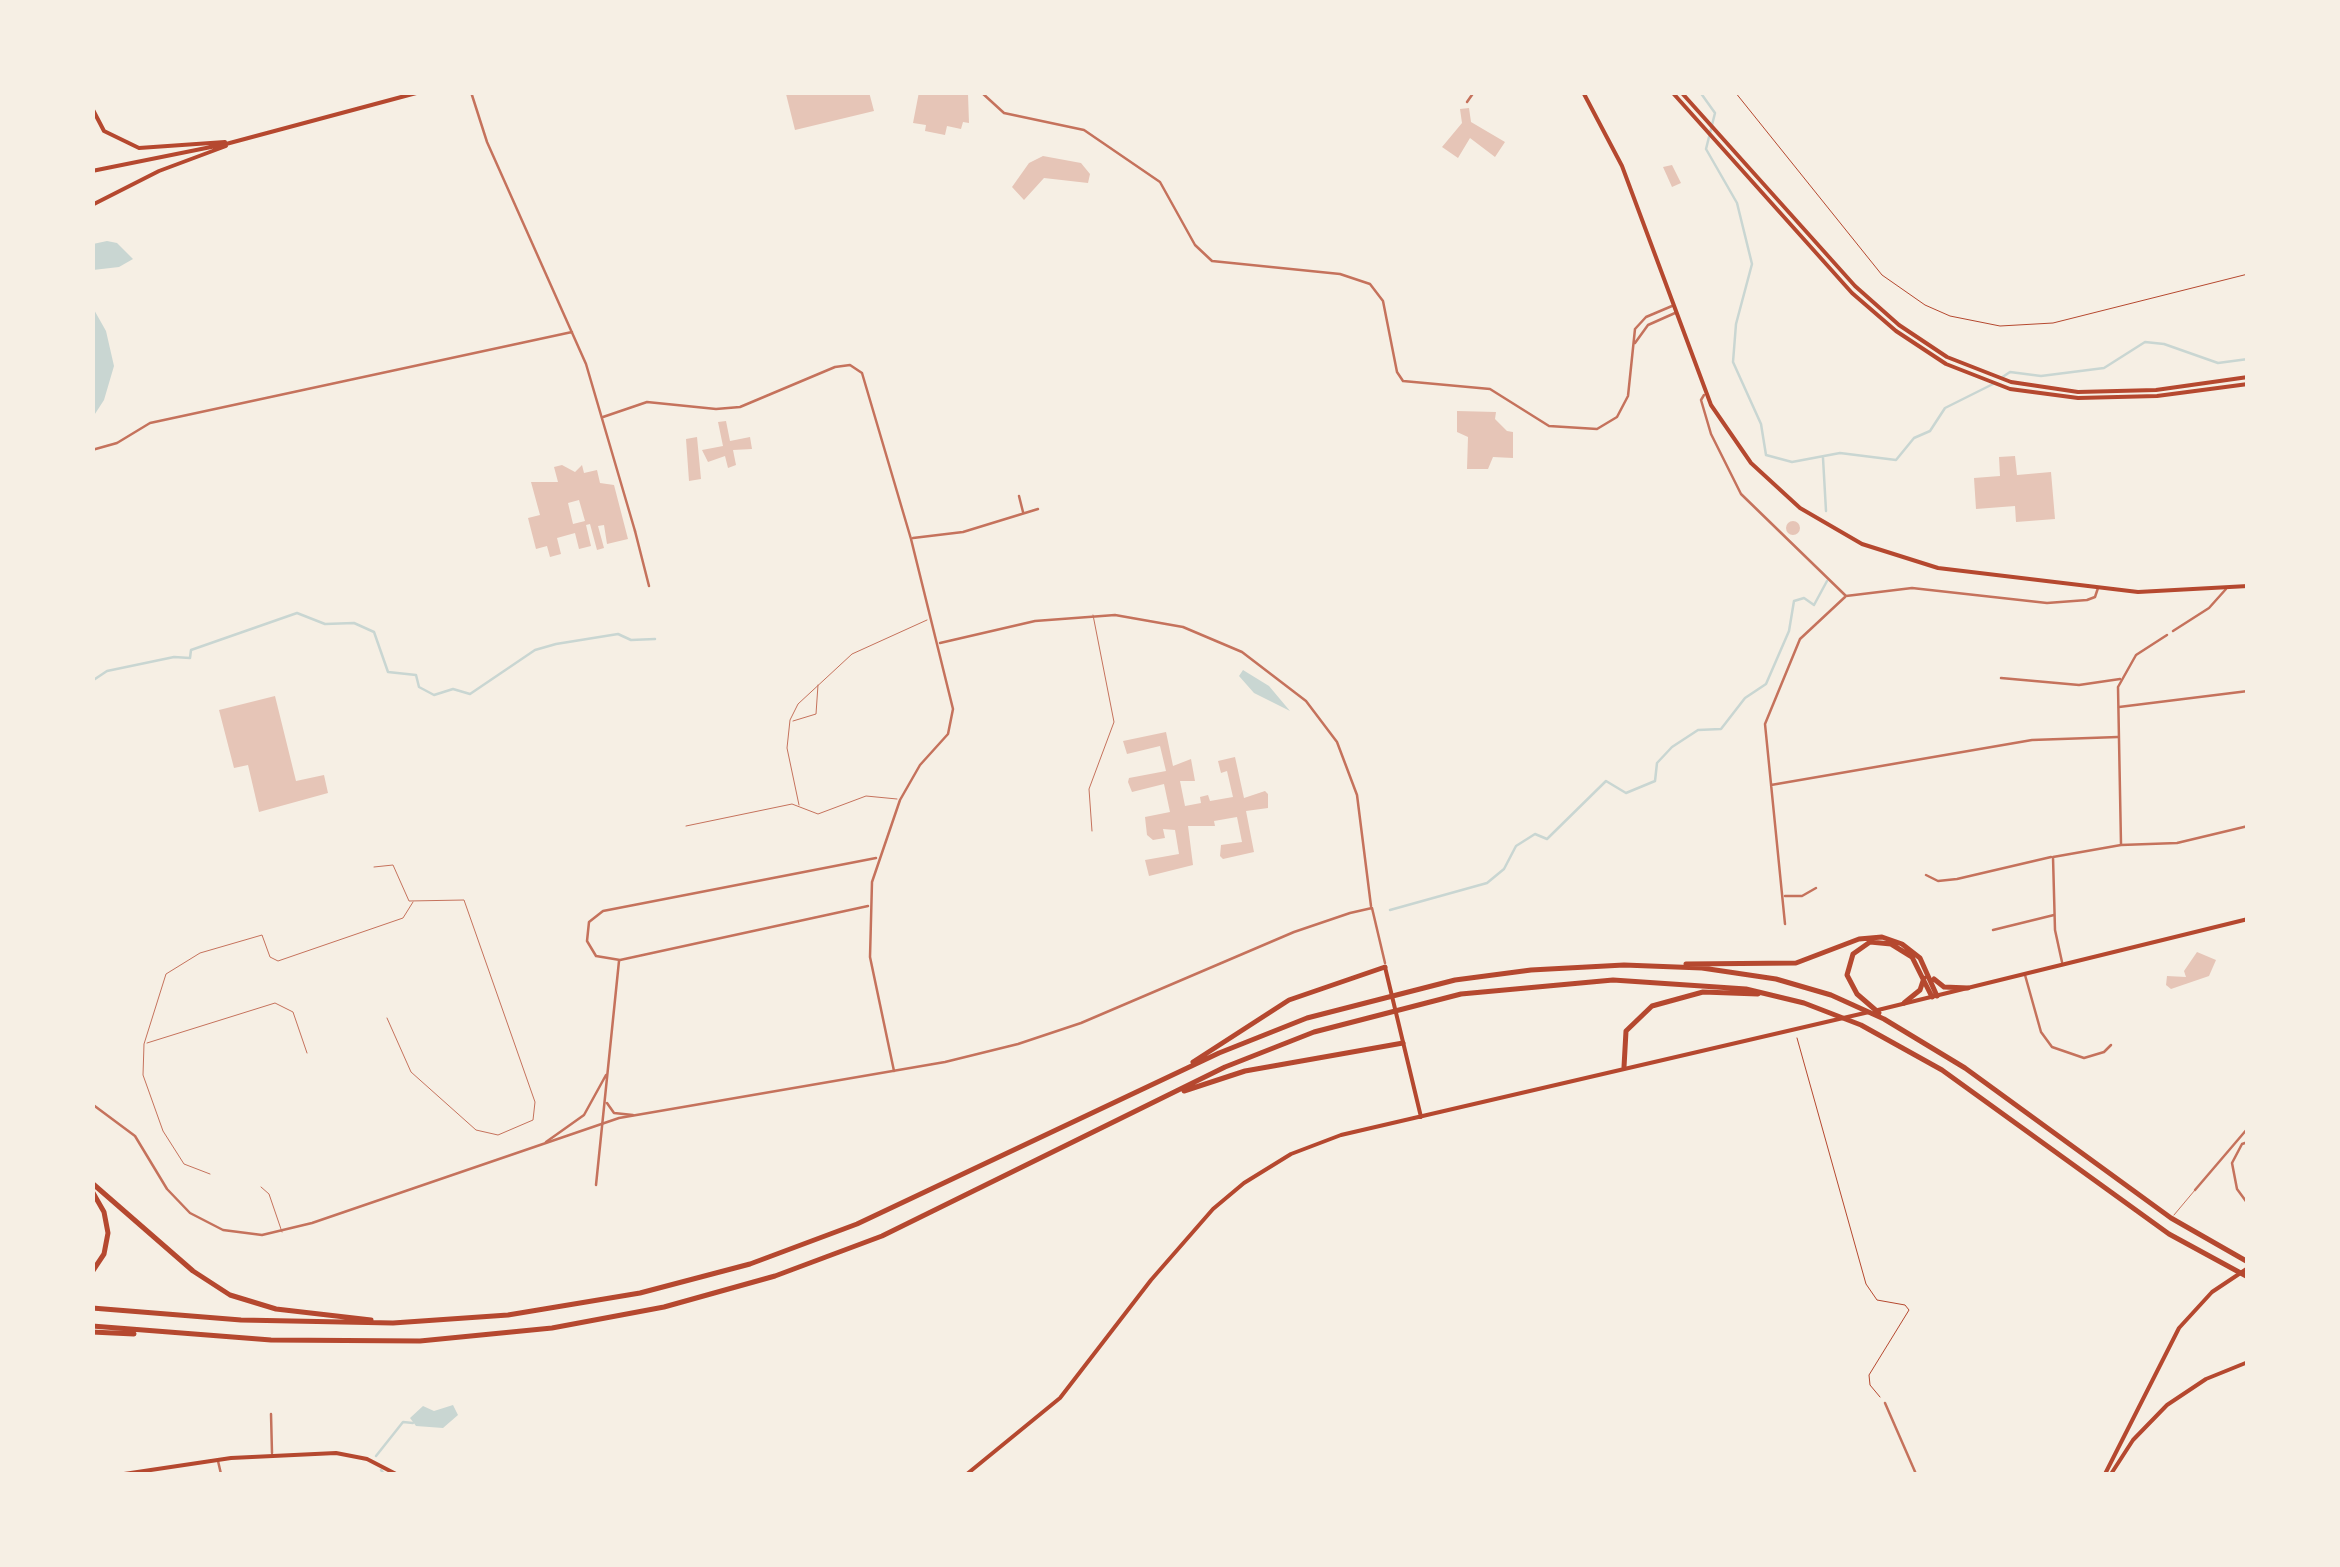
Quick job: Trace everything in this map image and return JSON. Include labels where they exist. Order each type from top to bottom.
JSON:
[{"type":"highway","points":[[92,1308],[259,1321],[394,1323],[563,1308],[658,1289],[750,1264],[875,1216],[1289,1024],[1418,987],[1550,968],[1796,963],[1873,936],[1907,947],[1926,972],[1934,996]]},
{"type":"highway","points":[[1889,1021],[1851,987],[1847,971],[1850,958],[1866,944],[1882,942],[1904,950],[1942,986],[1968,988]]},
{"type":"highway","points":[[1670,966],[1776,980],[1831,995],[1889,1021],[1966,1068],[2172,1218],[2248,1265]]},
{"type":"highway","points":[[1177,1073],[1289,1000],[1386,968]]},
{"type":"highway","points":[[1902,1004],[1922,988],[1926,972]]},
{"type":"highway","points":[[92,1329],[308,1341],[439,1340],[572,1326],[664,1307],[757,1282],[882,1236],[1167,1096],[1295,1038],[1368,1015],[1461,994],[1555,982],[1633,980],[1726,986],[1776,995],[1861,1024],[1926,1060],[2162,1230],[2248,1278]]},
{"type":"highway","points":[[1624,1067],[1626,1031],[1640,1014],[1660,1002],[1703,992],[1776,995]]},
{"type":"highway","points":[[1167,1096],[1236,1073],[1403,1041]]},
{"type":"highway","points":[[92,1183],[193,1270],[230,1294],[276,1309],[394,1323]]},
{"type":"highway","points":[[92,1191],[104,1212],[108,1233],[104,1254],[92,1272]]},
{"type":"main road","points":[[92,171],[244,139],[420,92]]},
{"type":"main road","points":[[1584,92],[1618,156],[1706,394],[1729,436],[1764,477],[1807,513],[1854,540],[1938,568],[2156,593],[2248,586]]},
{"type":"main road","points":[[1672,92],[1866,306],[1928,354],[1998,386],[2039,395],[2098,399],[2248,380]]},
{"type":"main road","points":[[1681,92],[1828,258],[1884,312],[1947,357],[2004,380],[2098,392],[2248,380]]},
{"type":"main road","points":[[92,108],[104,132],[140,148],[169,149],[244,139]]},
{"type":"main road","points":[[92,206],[160,171],[244,139]]},
{"type":"main road","points":[[967,1474],[1060,1398],[1151,1280],[1213,1210],[1244,1182],[1307,1147],[1624,1067],[1797,1030],[2248,919]]},
{"type":"main road","points":[[1386,968],[1421,1117]]},
{"type":"main road","points":[[2108,1474],[2179,1328],[2204,1298],[2248,1265]]},
{"type":"main road","points":[[2108,1474],[2166,1405],[2206,1379],[2248,1362]]},
{"type":"main road","points":[[124,1474],[272,1455],[352,1455],[396,1474]]},
{"type":"street","points":[[471,92],[490,151],[572,332],[603,417],[649,586]]},
{"type":"street","points":[[981,92],[1004,113],[1084,130],[1148,173],[1165,187],[1195,245],[1212,260],[1340,274],[1370,284],[1383,300],[1397,372],[1404,381],[1490,388],[1549,426],[1597,429],[1614,420],[1626,405],[1632,335],[1640,322],[1672,306]]},
{"type":"street","points":[[1467,102],[1474,92]]},
{"type":"street","points":[[1634,344],[1648,325],[1675,313]]},
{"type":"street","points":[[92,450],[117,444],[150,423],[572,332]]},
{"type":"street","points":[[603,417],[647,402],[716,409],[740,407],[766,400],[821,372],[850,365],[864,381],[939,643],[952,720],[945,738],[920,764],[900,800],[878,858],[869,906],[870,957],[894,1071]]},
{"type":"street","points":[[1706,394],[1702,400],[1711,434],[1741,494],[1846,596]]},
{"type":"street","points":[[1019,496],[1024,514]]},
{"type":"street","points":[[911,539],[963,532],[1038,509]]},
{"type":"street","points":[[1785,924],[1764,736],[1767,715],[1800,639],[1846,596],[1926,588],[2047,603],[2087,600],[2095,597],[2098,588]]},
{"type":"street","points":[[2173,632],[2210,608],[2226,589]]},
{"type":"street","points":[[939,643],[1035,621],[1093,615],[1161,622],[1222,642],[1264,666],[1306,701],[1337,742],[1351,774],[1372,908],[1386,968]]},
{"type":"street","points":[[2121,845],[2120,678],[2136,655],[2166,635]]},
{"type":"street","points":[[2000,678],[2078,685],[2120,678]]},
{"type":"street","points":[[2118,708],[2248,692]]},
{"type":"street","points":[[1770,786],[2032,740],[2118,737]]},
{"type":"street","points":[[1926,875],[1938,882],[1957,880],[2052,857],[2121,845],[2177,842],[2248,826]]},
{"type":"street","points":[[869,906],[620,960],[596,956],[587,941],[590,922],[603,911],[868,856],[878,858]]},
{"type":"street","points":[[2052,857],[2054,915],[2062,964]]},
{"type":"street","points":[[1784,896],[1802,896],[1816,888]]},
{"type":"street","points":[[92,1104],[135,1136],[167,1190],[190,1213],[242,1234],[282,1232],[634,1115],[894,1071],[1050,1034],[1294,932],[1372,908]]},
{"type":"street","points":[[1993,930],[2054,915]]},
{"type":"street","points":[[596,1186],[620,960]]},
{"type":"street","points":[[2024,974],[2041,1032],[2052,1047],[2084,1058],[2099,1055],[2110,1045]]},
{"type":"street","points":[[541,1144],[584,1115],[608,1069]]},
{"type":"street","points":[[606,1098],[614,1113],[634,1115]]},
{"type":"street","points":[[2195,1190],[2248,1128]]},
{"type":"street","points":[[2248,1142],[2232,1158],[2237,1189],[2248,1204]]},
{"type":"street","points":[[1885,1403],[1916,1474]]},
{"type":"street","points":[[271,1414],[272,1455]]},
{"type":"street","points":[[218,1460],[221,1474]]},
{"type":"lane","points":[[1092,831],[1089,789],[1114,722],[1093,615]]},
{"type":"lane","points":[[799,805],[788,757],[790,720],[803,697],[846,659],[932,619]]},
{"type":"lane","points":[[790,720],[816,714],[818,682]]},
{"type":"lane","points":[[686,826],[799,805],[818,814],[871,795],[900,800]]},
{"type":"lane","points":[[374,867],[392,865],[405,897],[413,902],[461,898],[467,906],[536,1102],[533,1120],[498,1135],[476,1130],[411,1072],[387,1018]]},
{"type":"lane","points":[[210,1174],[187,1167],[163,1131],[143,1076],[144,1044],[162,980],[188,958],[262,935],[270,958],[278,961],[404,918],[413,902]]},
{"type":"lane","points":[[144,1044],[275,1003],[292,1012],[308,1053]]},
{"type":"lane","points":[[261,1188],[269,1194],[282,1232]]},
{"type":"lane","points":[[2162,1230],[2195,1190]]},
{"type":"path","points":[[1735,92],[1882,275],[1926,306],[1950,316],[2000,326],[2052,323],[2248,274]]},
{"type":"path","points":[[1797,1030],[1866,1284],[1877,1300],[1904,1304],[1909,1310],[1869,1375],[1871,1388],[1885,1403]]},
{"type":"shaded area","points":[[117,243],[133,259],[119,267],[93,270],[93,244]]},
{"type":"shaded area","points":[[93,308],[106,331],[114,366],[104,400],[93,417]]},
{"type":"shaded area","points":[[1243,670],[1269,686],[1290,711],[1254,693],[1239,676]]},
{"type":"shaded area","points":[[453,1405],[458,1415],[443,1428],[416,1426],[410,1418],[423,1406],[434,1411]]},
{"type":"building","points":[[869,92],[874,111],[795,130],[786,94]]},
{"type":"building","points":[[919,92],[968,94],[969,123],[963,122],[961,129],[947,126],[945,135],[925,131],[926,125],[913,123]]},
{"type":"building","points":[[1469,108],[1471,122],[1505,142],[1495,157],[1470,138],[1458,158],[1442,147],[1462,123],[1460,109]]},
{"type":"building","points":[[1043,156],[1081,163],[1090,174],[1088,183],[1044,178],[1024,200],[1012,187],[1029,163]]},
{"type":"building","points":[[1672,165],[1681,183],[1672,187],[1663,167]]},
{"type":"building","points":[[1457,411],[1496,412],[1495,419],[1513,432],[1513,458],[1493,457],[1488,469],[1467,469],[1468,437],[1457,432]]},
{"type":"building","points":[[726,421],[730,441],[750,437],[752,449],[733,450],[736,465],[728,468],[725,456],[708,462],[702,450],[723,446],[718,422]]},
{"type":"building","points":[[697,437],[701,479],[689,481],[686,439]]},
{"type":"building","points":[[2015,456],[2017,475],[2051,472],[2055,519],[2016,522],[2015,506],[1976,509],[1974,478],[2000,476],[1999,457]]},
{"type":"building","points":[[562,465],[575,472],[582,465],[584,473],[597,470],[600,483],[614,485],[628,539],[607,544],[604,525],[598,526],[604,548],[597,550],[590,524],[586,525],[591,546],[579,549],[575,533],[557,538],[561,554],[550,557],[547,546],[536,549],[528,518],[540,515],[531,482],[558,482],[554,467]],"holes":[[[579,500],[585,521],[573,524],[568,503]]]},
{"type":"building","points":[[1793,521],[1800,528],[1793,535],[1786,528]]},
{"type":"building","points":[[275,696],[296,781],[324,775],[328,793],[259,812],[248,765],[234,768],[219,710]]},
{"type":"building","points":[[1166,732],[1173,766],[1191,759],[1195,781],[1180,781],[1185,806],[1201,803],[1200,797],[1208,795],[1210,801],[1233,797],[1227,771],[1221,773],[1218,761],[1235,757],[1244,798],[1265,791],[1268,794],[1268,808],[1246,811],[1254,852],[1223,859],[1220,856],[1221,845],[1242,842],[1237,817],[1214,821],[1215,826],[1188,826],[1193,865],[1149,876],[1145,860],[1179,854],[1175,830],[1163,829],[1165,838],[1153,840],[1147,835],[1145,817],[1170,812],[1164,784],[1132,792],[1128,782],[1129,778],[1166,771],[1160,746],[1127,754],[1123,741]]},
{"type":"building","points":[[2197,952],[2216,960],[2209,976],[2171,989],[2166,985],[2167,976],[2186,977],[2184,971]]},
{"type":"waterway","points":[[1700,92],[1715,113],[1706,149],[1737,203],[1752,264],[1736,324],[1733,362],[1761,424],[1766,455],[1792,462],[1840,453],[1896,460],[1914,438],[1930,431],[1945,408],[1995,383]]},
{"type":"waterway","points":[[2001,378],[2010,372],[2041,376],[2104,368],[2145,342],[2164,344],[2218,363],[2248,359]]},
{"type":"waterway","points":[[1823,458],[1826,511]]},
{"type":"waterway","points":[[1390,910],[1487,883],[1504,869],[1516,846],[1535,834],[1547,839],[1606,781],[1626,793],[1655,781],[1657,763],[1672,747],[1698,730],[1721,729],[1745,698],[1766,684],[1789,631],[1794,601],[1804,598],[1814,605],[1827,581]]},
{"type":"waterway","points":[[92,681],[107,671],[174,657],[190,658],[191,650],[297,613],[325,624],[354,623],[374,632],[388,672],[416,675],[419,687],[434,695],[453,689],[470,694],[535,650],[556,644],[618,634],[631,640],[655,639]]},
{"type":"waterway","points":[[376,1456],[403,1422],[413,1423]]},
{"type":"waterway","points":[[381,1470],[384,1474]]}]
